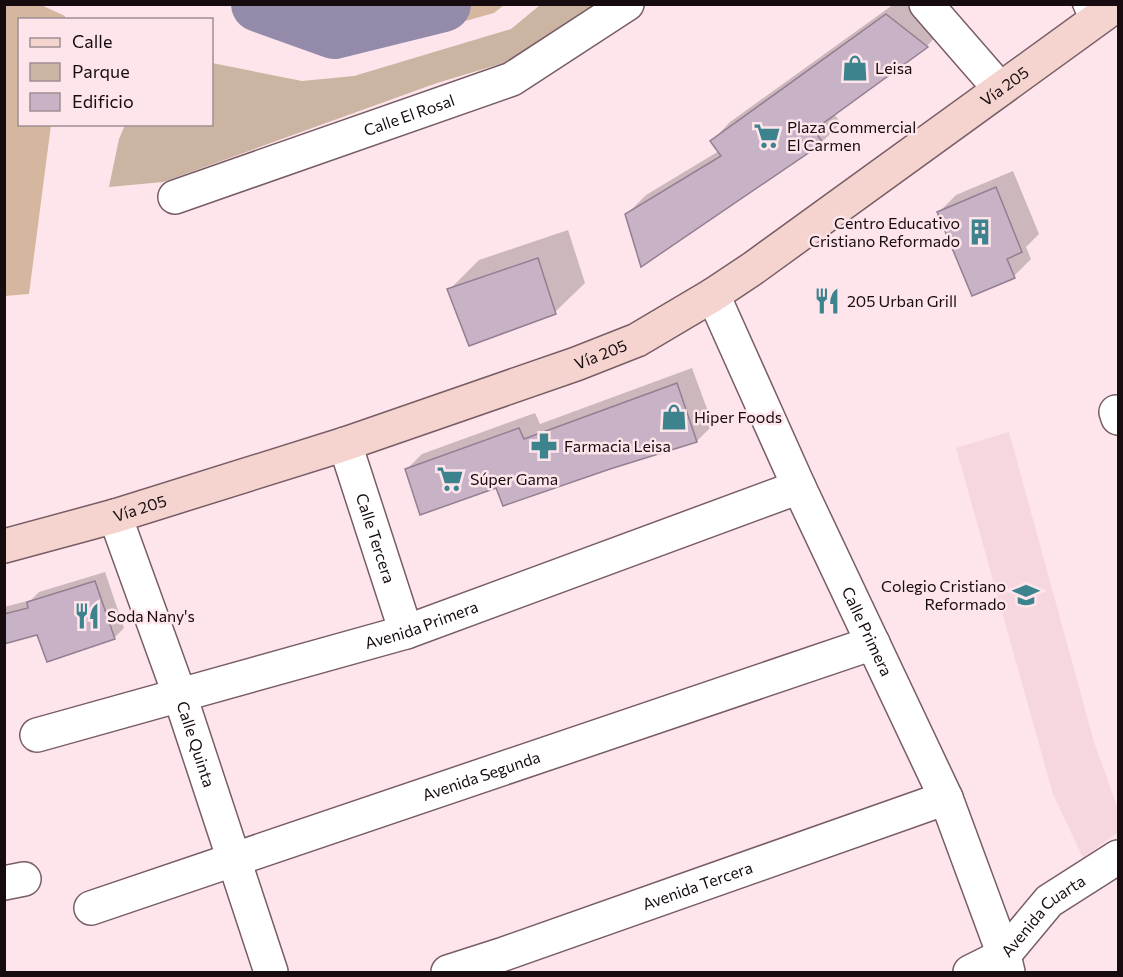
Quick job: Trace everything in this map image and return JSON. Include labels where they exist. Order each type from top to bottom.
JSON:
[{"type":"main road","name":"Vía 205","points":[[4,546],[116,516],[345,444],[576,364],[637,340],[712,295],[813,226],[1000,89],[1086,14],[1118,4]]},
{"type":"street","name":"Calle El Rosal","points":[[175,197],[512,79],[627,4]]},
{"type":"street","points":[[926,4],[1000,89]]},
{"type":"street","name":"Calle Primera","points":[[712,295],[799,487],[946,798],[1006,964]]},
{"type":"street","name":"Calle Tercera","points":[[345,444],[406,632]]},
{"type":"street","name":"Avenida Primera","points":[[37,735],[406,632],[799,487]]},
{"type":"street","name":"Calle Quinta","points":[[116,516],[180,696],[271,972]]},
{"type":"street","name":"Avenida Segunda","points":[[91,908],[873,644]]},
{"type":"street","name":"Avenida Tercera","points":[[448,972],[503,964],[946,798]]},
{"type":"street","name":"Avenida Cuarta","points":[[970,972],[1006,964],[1049,901],[1119,857]]},
{"type":"shaded area","points":[[5,4],[41,5],[65,18],[18,18],[18,126],[51,126],[29,294],[5,296]]},
{"type":"shaded area","points":[[246,5],[504,5],[494,13],[344,55],[251,14]]},
{"type":"shaded area","name":"Colegio Cristiano Reformado","points":[[1009,432],[1094,742],[1118,809],[1118,832],[1083,858],[1053,794],[956,448]]},
{"type":"green space","points":[[540,5],[603,5],[517,59],[437,83],[163,182],[109,187],[119,139],[125,126],[213,126],[213,63],[302,81],[354,76],[511,29]]},
{"type":"building","points":[[886,14],[928,47],[814,130],[823,143],[641,267],[625,214],[721,156],[710,141]]},
{"type":"building","name":"Centro Educativo Cristiano Reformado","points":[[996,187],[1022,252],[1007,259],[1015,278],[972,296],[937,212]]},
{"type":"building","points":[[538,258],[556,314],[469,346],[447,289]]},
{"type":"building","points":[[677,383],[697,442],[503,506],[496,488],[420,515],[405,469],[519,428],[524,439]]},
{"type":"building","points":[[95,581],[115,639],[47,662],[37,635],[4,644],[4,614],[28,608],[27,602]]},
{"type":"waterway","points":[[259,4],[334,31],[443,4]]},
{"type":"place","name":"Leisa","points":[[855,68]]},
{"type":"place","name":"Plaza Commercial El Carmen","points":[[767,136]]},
{"type":"place","name":"Centro Educativo Cristiano Reformado","points":[[980,232]]},
{"type":"place","name":"205 Urban Grill","points":[[827,301]]},
{"type":"place","name":"Hiper Foods","points":[[674,417]]},
{"type":"place","name":"Farmacia Leisa","points":[[544,446]]},
{"type":"place","name":"Súper Gama","points":[[450,479]]},
{"type":"place","name":"Colegio Cristiano Reformado","points":[[1026,595]]},
{"type":"place","name":"Soda Nany's","points":[[87,616]]}]
